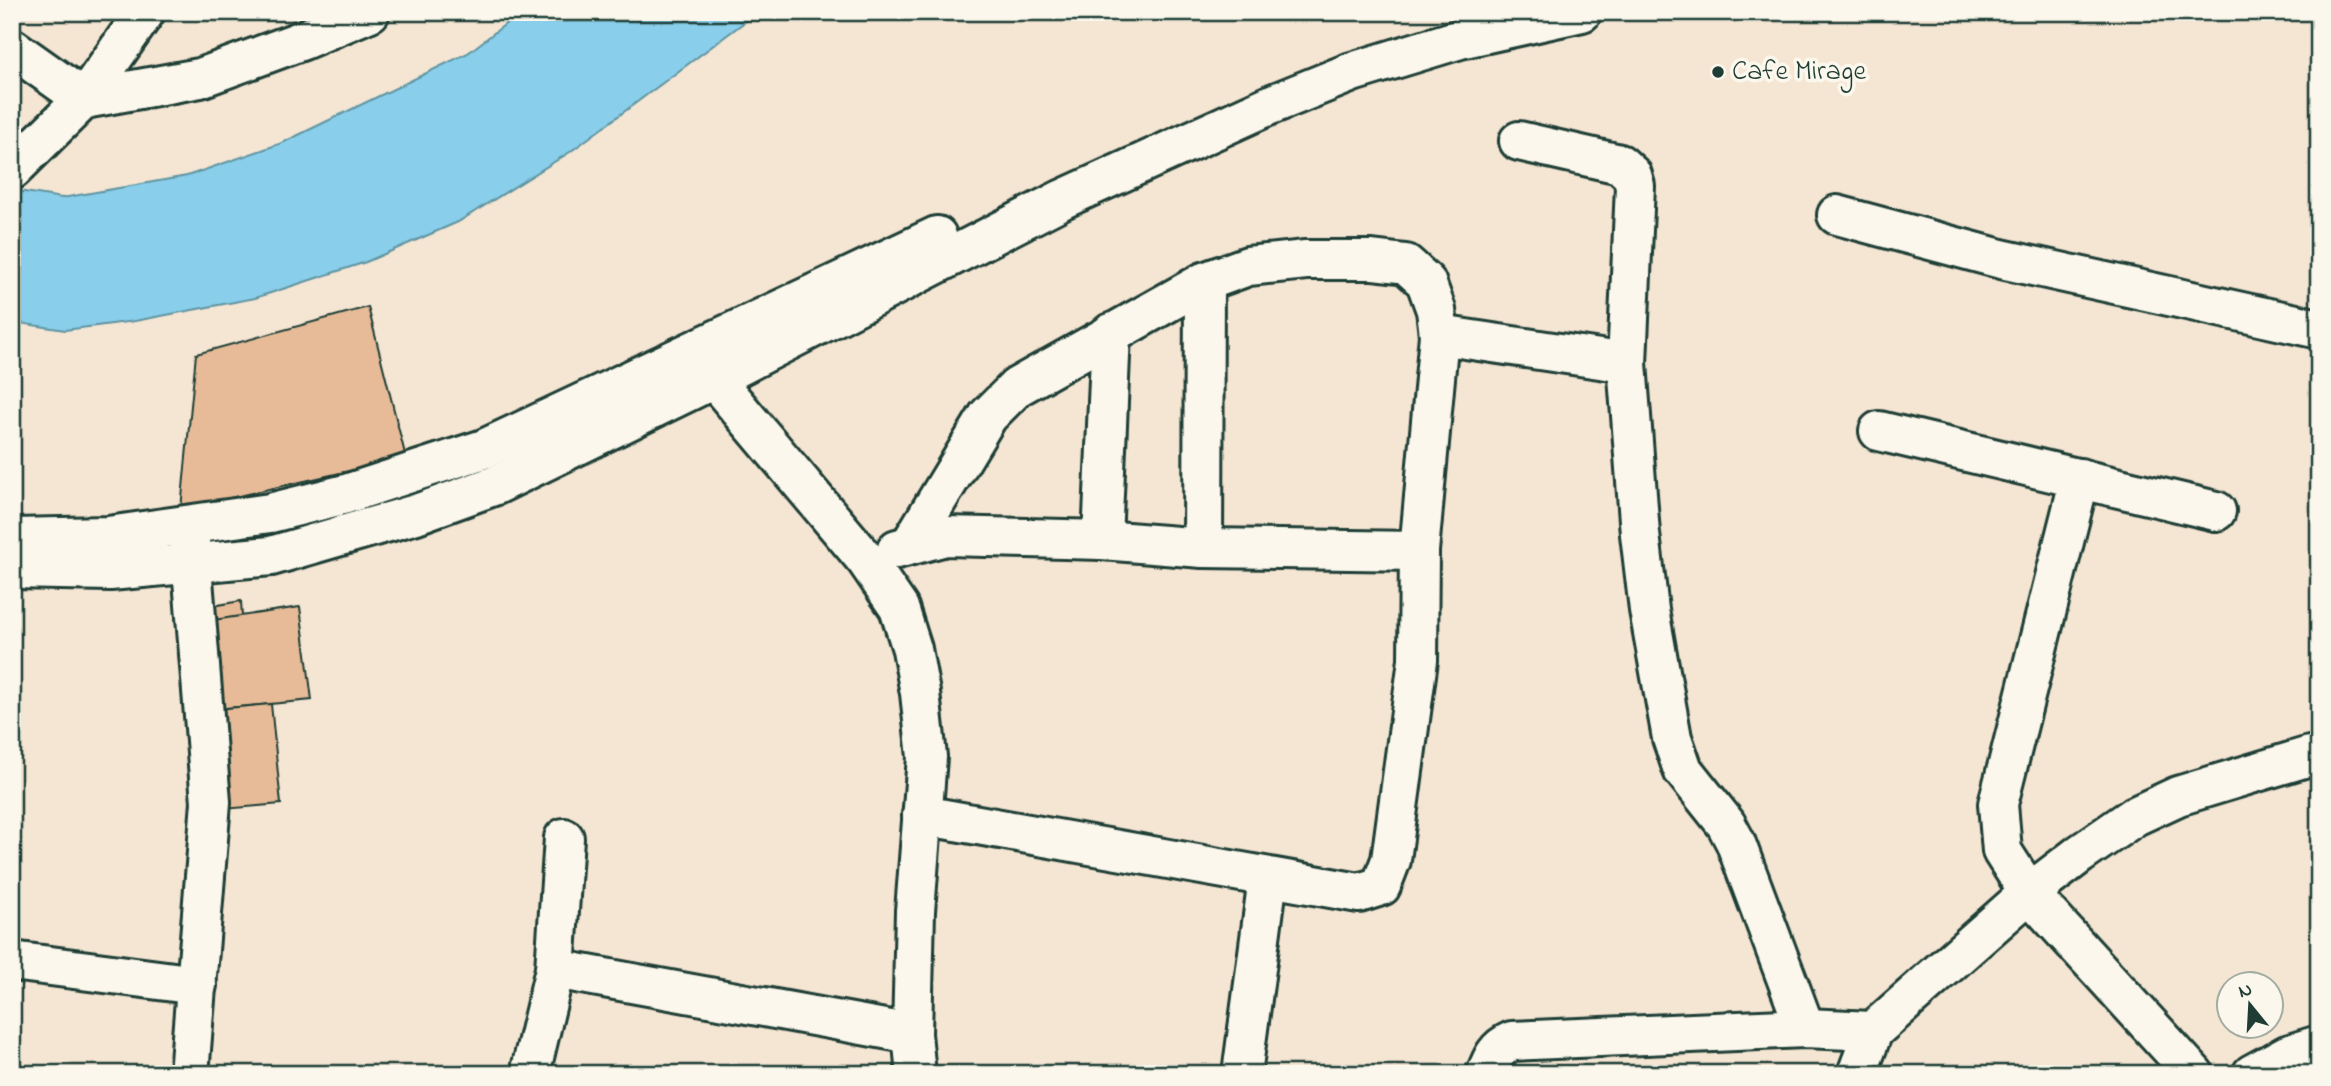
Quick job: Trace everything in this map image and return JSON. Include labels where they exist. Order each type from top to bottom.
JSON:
[{"type":"street","points":[[24,159],[84,99],[145,12]]},
{"type":"street","points":[[12,48],[84,99],[200,78],[370,12]]},
{"type":"street","points":[[12,569],[110,571],[271,556],[416,514],[496,485],[704,364],[1168,126],[1349,50],[1478,12]]},
{"type":"street","points":[[12,538],[108,536],[270,513],[333,498],[461,457],[704,364],[1270,105],[1352,72],[1460,39],[1582,12]]},
{"type":"street","points":[[1519,141],[1620,164],[1632,174],[1635,186],[1627,363],[1640,534],[1649,610],[1672,738],[1683,769],[1726,824],[1735,841],[1805,1028]]},
{"type":"street","points":[[1837,215],[2001,259],[2319,329]]},
{"type":"street","points":[[911,545],[988,416],[1017,387],[1204,282],[1248,266],[1306,260],[1372,260],[1406,264],[1426,282],[1436,310],[1439,335],[1419,551],[1418,660],[1391,860],[1381,886],[1359,892],[1268,878],[922,815]]},
{"type":"street","points":[[1203,548],[1204,282]]},
{"type":"street","points":[[1102,540],[1111,333]]},
{"type":"street","points":[[1439,335],[1627,363]]},
{"type":"street","points":[[704,364],[866,560],[899,608],[912,649],[927,757],[915,911],[912,1034],[916,1074]]},
{"type":"street","points":[[1879,431],[2216,511]]},
{"type":"street","points":[[2080,478],[1998,804],[2002,851],[2029,894],[2194,1074]]},
{"type":"street","points":[[189,524],[211,802],[189,1074]]},
{"type":"street","points":[[866,560],[946,536],[1102,540],[1203,548],[1419,551]]},
{"type":"street","points":[[1857,1074],[1873,1031],[2029,894],[2080,854],[2134,816],[2316,745]]},
{"type":"street","points":[[530,1074],[555,969],[564,838]]},
{"type":"street","points":[[1242,1074],[1268,878]]},
{"type":"street","points":[[12,961],[197,985]]},
{"type":"street","points":[[555,969],[912,1034]]},
{"type":"street","points":[[1486,1074],[1494,1053],[1512,1041],[1805,1028],[1873,1031]]},
{"type":"street","points":[[2252,1074],[2287,1055],[2319,1045]]},
{"type":"water","points":[[521,12],[758,12],[570,152],[458,222],[366,262],[255,298],[135,321],[65,330],[12,322],[12,190],[62,198],[187,176],[282,143],[468,53]]},
{"type":"building","points":[[368,307],[406,458],[181,509],[196,354]]},
{"type":"building","points":[[241,601],[242,616],[207,621],[206,607]]},
{"type":"building","points":[[300,607],[312,700],[216,709],[207,621]]},
{"type":"building","points":[[271,704],[281,804],[224,809],[216,709]]},
{"type":"place","name":"Cafe Mirage","points":[[1718,72]]}]
